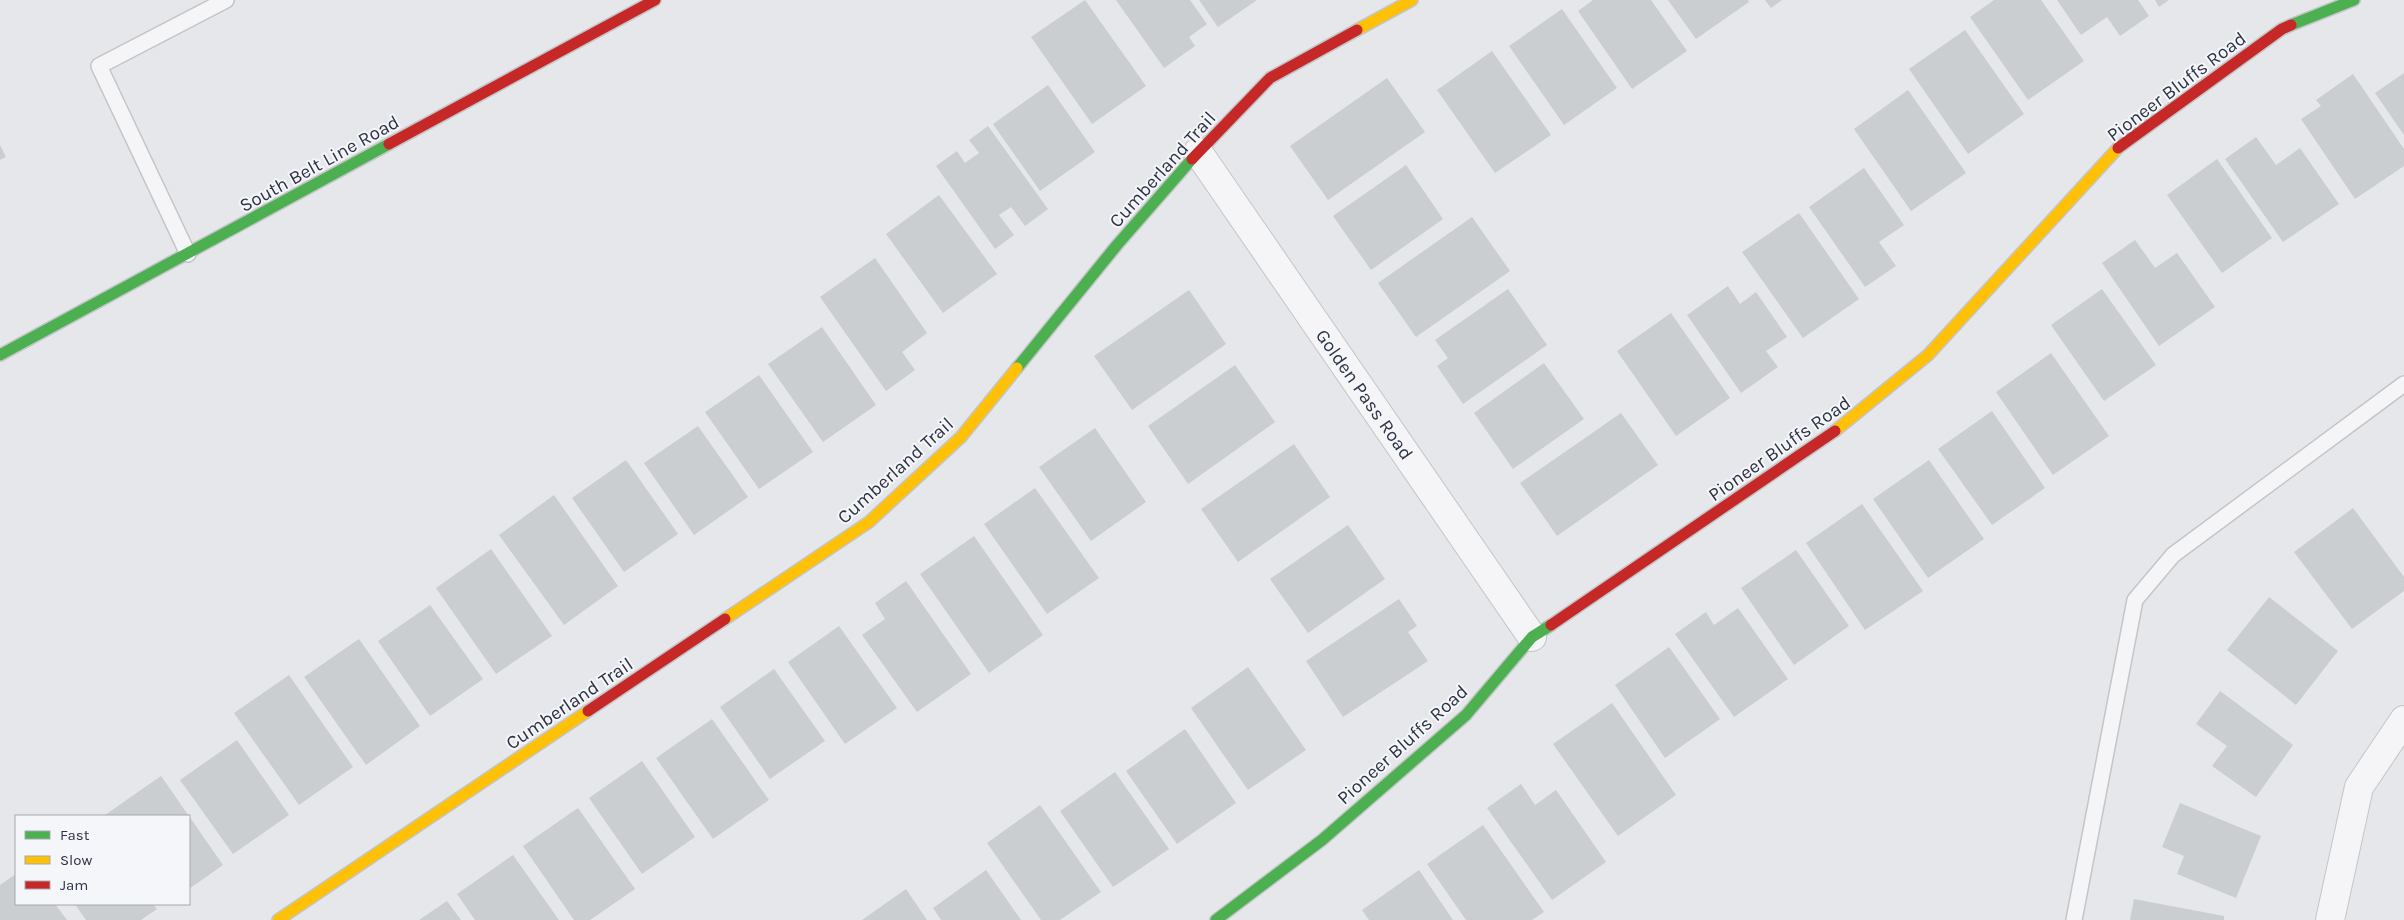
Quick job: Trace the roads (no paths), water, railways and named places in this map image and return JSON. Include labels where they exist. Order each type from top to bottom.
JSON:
[{"type":"street","name":"South Belt Line Road","points":[[0,356],[655,0]]},
{"type":"street","name":"Cumberland Trail","points":[[278,920],[869,522],[961,437],[1117,245],[1198,152],[1270,78],[1412,0]]},
{"type":"street","name":"Pioneer Bluffs Road","points":[[1216,920],[1322,840],[1466,715],[1532,637],[1723,509],[1852,419],[1920,362],[2122,143],[2282,29],[2354,0]]},
{"type":"street","name":"Golden Pass Road","points":[[1198,152],[1532,637]]},
{"type":"street","points":[[2330,920],[2359,787],[2400,734]]},
{"type":"lane","points":[[188,254],[99,66],[226,0]]},
{"type":"lane","points":[[2074,920],[2135,600],[2173,555],[2404,384]]}]
